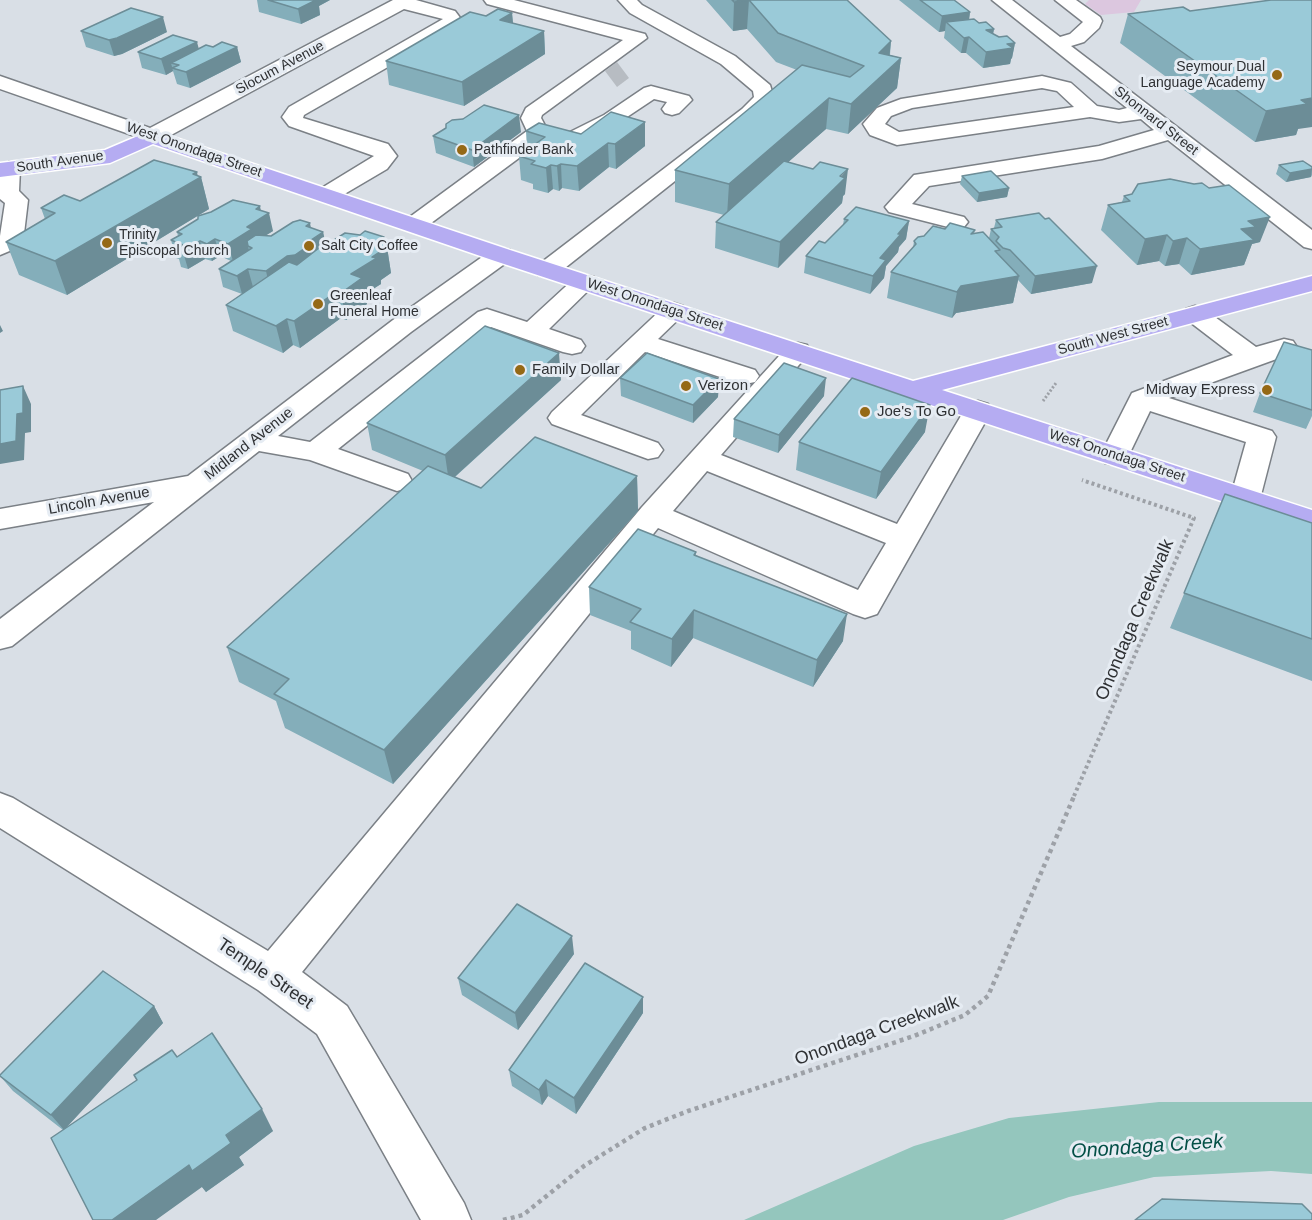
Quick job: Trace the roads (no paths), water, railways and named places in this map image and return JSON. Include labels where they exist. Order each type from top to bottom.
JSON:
[{"type":"main road","name":"West Onondaga Street","points":[[152,136],[328,194],[501,255],[1312,521]]},
{"type":"main road","name":"South Avenue","points":[[4,170],[110,156],[152,136]]},
{"type":"main road","name":"South West Street","points":[[914,389],[1312,283]]},
{"type":"street","points":[[547,270],[749,113],[764,98],[763,89],[728,60],[636,9],[627,0]]},
{"type":"street","name":"Shonnard Street","points":[[1001,0],[1312,242]]},
{"type":"street","points":[[1056,44],[1077,38],[1093,21],[1065,0]]},
{"type":"street","points":[[328,194],[379,164],[386,156],[380,149],[296,122],[292,117],[296,111],[449,24],[452,19],[449,15],[404,1]]},
{"type":"street","name":"Slocum Avenue","points":[[152,136],[404,1]]},
{"type":"street","points":[[484,1],[553,15],[638,38],[533,112],[531,118],[538,133]]},
{"type":"street","points":[[415,224],[617,74],[627,45]]},
{"type":"street","name":"West Onondaga Street","points":[[0,82],[152,136]]},
{"type":"street","points":[[1090,111],[1064,87],[1042,82],[908,103],[884,112],[874,124],[877,131],[897,139],[1090,111],[1119,116],[1144,112]]},
{"type":"street","points":[[438,232],[545,154],[611,119],[651,92],[682,100],[672,109]]},
{"type":"street","points":[[956,222],[897,207],[922,180],[1102,152],[1148,137],[1172,133]]},
{"type":"street","points":[[0,248],[11,242],[17,200],[7,194],[4,170]]},
{"type":"street","name":"Midland Avenue","points":[[0,638],[402,326],[501,255]]},
{"type":"street","points":[[531,332],[585,282]]},
{"type":"street","points":[[648,450],[553,427],[674,311]]},
{"type":"street","points":[[1195,314],[1252,357]]},
{"type":"street","points":[[315,452],[488,317],[572,346]]},
{"type":"street","points":[[640,342],[745,376]]},
{"type":"street","points":[[1115,456],[1142,399],[1284,347]]},
{"type":"street","points":[[273,976],[653,514],[798,351]]},
{"type":"street","points":[[1142,399],[1262,437],[1245,499]]},
{"type":"street","points":[[653,514],[865,606],[978,410]]},
{"type":"street","points":[[254,441],[315,452],[397,481]]},
{"type":"street","points":[[701,458],[904,538]]},
{"type":"street","name":"Lincoln Avenue","points":[[0,519],[198,484]]},
{"type":"street","name":"Temple Street","points":[[0,809],[273,976],[332,1020],[447,1220]]},
{"type":"water","name":"Onondaga Creek","points":[[1159,1102],[1312,1102],[1312,1174],[1271,1171],[1154,1177],[1069,1197],[1003,1220],[744,1220],[914,1146],[1009,1118]]},
{"type":"tunnel","points":[[611,79],[623,70]]},
{"type":"place","name":"Seymour Dual Language Academy","points":[[1277,75]]},
{"type":"place","name":"Pathfinder Bank","points":[[462,150]]},
{"type":"place","name":"Trinity Episcopal Church","points":[[107,243]]},
{"type":"place","name":"Salt City Coffee","points":[[309,246]]},
{"type":"place","name":"Greenleaf Funeral Home","points":[[318,304]]},
{"type":"place","name":"Family Dollar","points":[[520,370]]},
{"type":"place","name":"Verizon","points":[[686,386]]},
{"type":"place","name":"Midway Express","points":[[1267,390]]},
{"type":"place","name":"Joe's To Go","points":[[865,412]]}]
